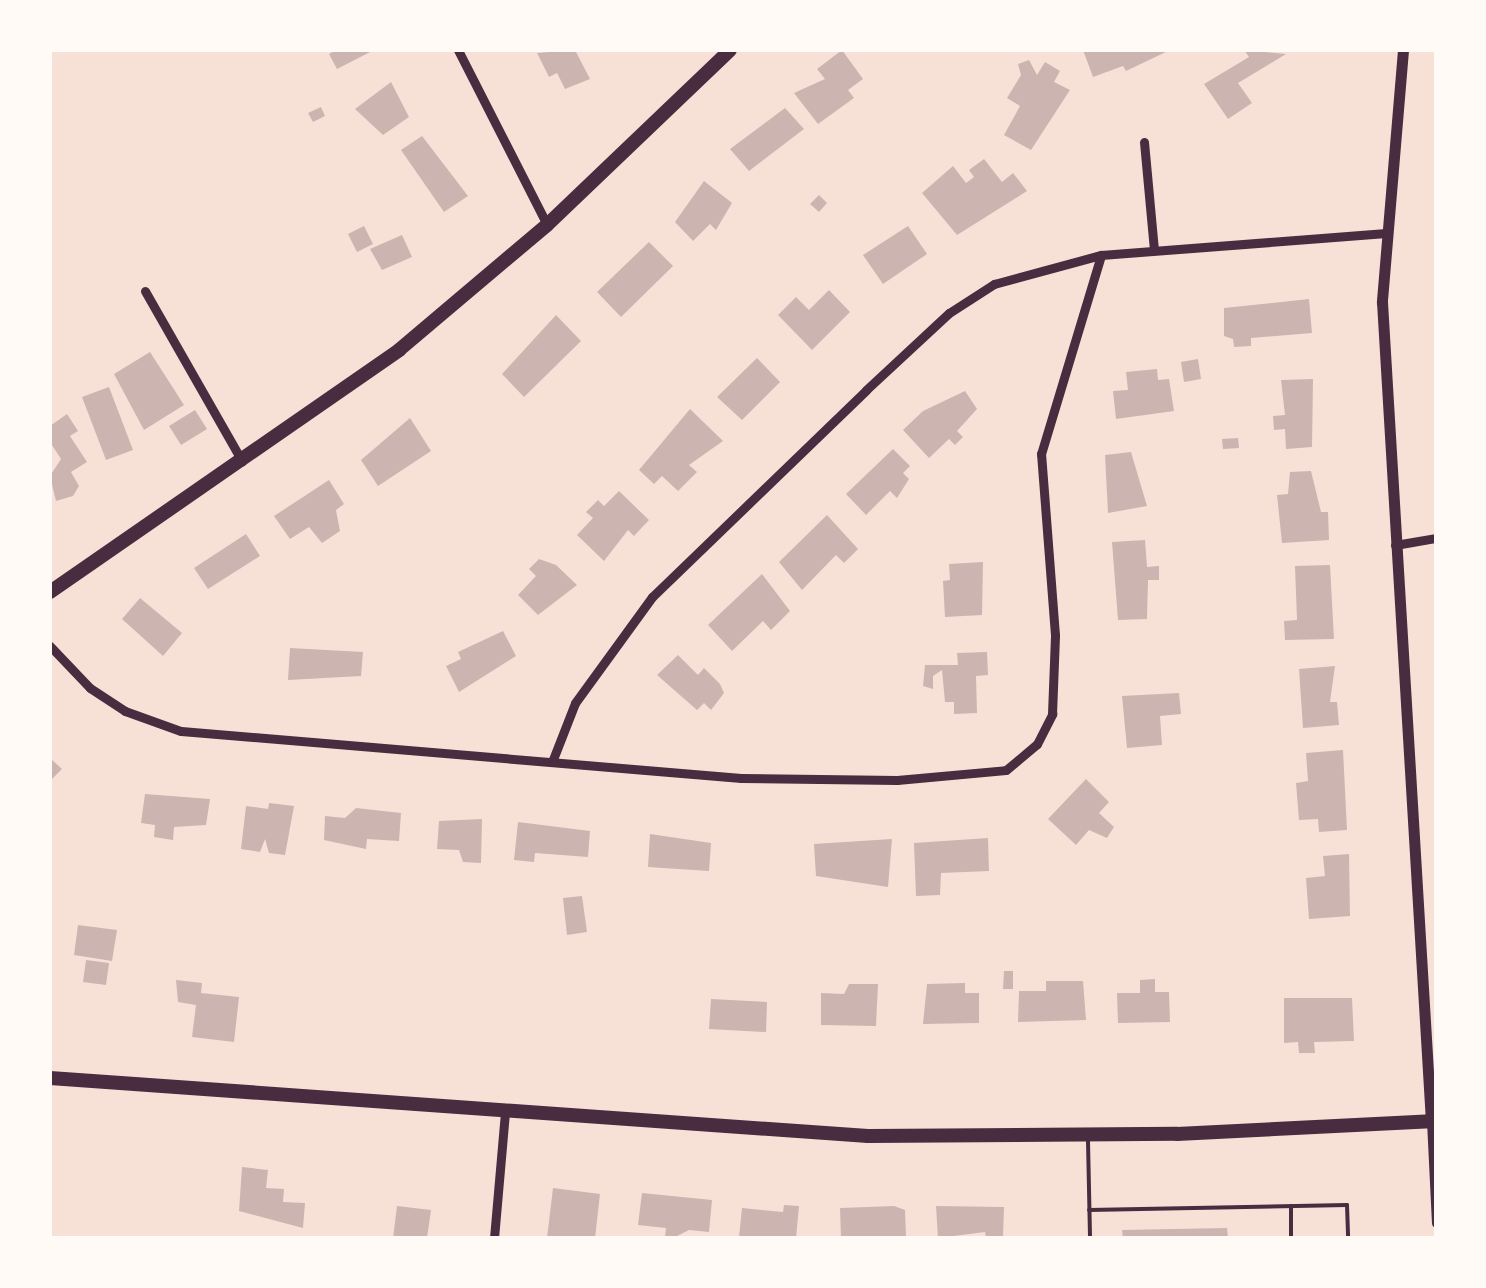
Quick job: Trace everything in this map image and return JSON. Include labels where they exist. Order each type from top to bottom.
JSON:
[{"type":"main road","points":[[50,592],[243,463],[399,350],[546,225],[730,50]]},
{"type":"main road","points":[[50,1078],[868,1136],[1088,1136],[1434,1121]]},
{"type":"street","points":[[458,50],[546,225]]},
{"type":"street","points":[[1403,50],[1382,302],[1434,1121],[1436,1223]]},
{"type":"street","points":[[1144,142],[1154,249]]},
{"type":"street","points":[[552,762],[575,703],[652,597],[894,364],[994,284],[1101,255],[1386,233]]},
{"type":"street","points":[[50,646],[90,688],[125,712],[181,731],[741,778],[897,780],[988,775],[1006,770],[1037,744],[1052,714],[1056,668],[1040,454],[1101,255]]},
{"type":"street","points":[[145,291],[243,463]]},
{"type":"street","points":[[1395,545],[1436,538]]},
{"type":"street","points":[[494,1238],[505,1112]]},
{"type":"lane","points":[[1088,1136],[1090,1238]]},
{"type":"lane","points":[[1089,1210],[1347,1205],[1348,1238]]},
{"type":"lane","points":[[1291,1206],[1292,1238]]},
{"type":"building","points":[[336,50],[374,50],[337,69],[329,54]]},
{"type":"building","points":[[575,50],[590,79],[565,89],[557,73],[549,77],[537,53]]},
{"type":"building","points":[[842,50],[863,79],[848,90],[854,98],[818,124],[794,93],[825,79],[817,69]]},
{"type":"building","points":[[1083,50],[1168,51],[1126,71],[1123,66],[1093,77]]},
{"type":"building","points":[[1244,50],[1286,54],[1238,83],[1252,103],[1228,119],[1204,84],[1249,57]]},
{"type":"building","points":[[1029,60],[1037,75],[1045,62],[1060,71],[1054,82],[1070,90],[1031,150],[1004,135],[1020,106],[1007,98],[1021,75],[1018,64]]},
{"type":"building","points":[[391,82],[409,117],[383,135],[355,109]]},
{"type":"building","points":[[321,107],[325,116],[313,122],[308,113]]},
{"type":"building","points":[[785,108],[804,129],[749,171],[730,149]]},
{"type":"building","points":[[422,136],[468,196],[444,212],[401,150]]},
{"type":"building","points":[[984,159],[1002,182],[1013,173],[1027,191],[957,235],[922,193],[953,166],[966,183],[974,177],[969,170]]},
{"type":"building","points":[[704,181],[732,203],[716,230],[710,224],[693,241],[675,222]]},
{"type":"building","points":[[819,195],[827,203],[819,212],[810,204]]},
{"type":"building","points":[[364,226],[373,244],[357,252],[348,234]]},
{"type":"building","points":[[908,226],[927,254],[883,284],[863,255]]},
{"type":"building","points":[[402,235],[412,257],[382,270],[370,249]]},
{"type":"building","points":[[649,242],[673,266],[621,317],[597,292]]},
{"type":"building","points":[[829,290],[850,312],[812,350],[778,315],[796,297],[809,310]]},
{"type":"building","points":[[1309,299],[1312,333],[1251,338],[1251,346],[1234,347],[1233,339],[1224,336],[1224,308]]},
{"type":"building","points":[[556,315],[581,341],[524,397],[502,374]]},
{"type":"building","points":[[150,352],[184,405],[144,430],[114,374]]},
{"type":"building","points":[[757,358],[780,382],[742,420],[717,397]]},
{"type":"building","points":[[1198,359],[1201,379],[1184,382],[1181,362]]},
{"type":"building","points":[[1157,369],[1158,380],[1169,379],[1174,411],[1116,419],[1113,391],[1128,390],[1126,372]]},
{"type":"building","points":[[1313,379],[1312,447],[1286,449],[1285,429],[1274,430],[1273,416],[1285,415],[1281,380]]},
{"type":"building","points":[[109,387],[133,450],[106,460],[82,397]]},
{"type":"building","points":[[965,391],[977,409],[957,431],[963,437],[955,445],[949,439],[929,458],[903,430],[923,411]]},
{"type":"building","points":[[690,409],[723,441],[689,465],[697,472],[678,491],[662,476],[654,484],[639,470]]},
{"type":"building","points":[[195,410],[207,429],[181,445],[169,426]]},
{"type":"building","points":[[67,414],[78,431],[70,436],[87,462],[71,472],[79,486],[73,496],[56,501],[50,476],[61,459],[50,442],[50,426]]},
{"type":"building","points":[[410,418],[431,451],[378,486],[361,460]]},
{"type":"building","points":[[1238,438],[1239,448],[1223,449],[1222,439]]},
{"type":"building","points":[[893,449],[910,466],[903,473],[909,479],[897,498],[890,491],[866,515],[846,494]]},
{"type":"building","points":[[1131,452],[1147,506],[1108,513],[1105,455]]},
{"type":"building","points":[[1311,471],[1321,512],[1328,512],[1329,540],[1282,543],[1277,495],[1288,494],[1290,472]]},
{"type":"building","points":[[329,480],[344,504],[336,510],[340,531],[322,543],[309,527],[290,539],[274,516]]},
{"type":"building","points":[[619,491],[649,520],[634,536],[628,530],[604,561],[577,535],[593,518],[586,512],[598,500],[604,506]]},
{"type":"building","points":[[827,515],[858,549],[844,563],[836,555],[802,590],[779,562]]},
{"type":"building","points":[[246,534],[260,556],[208,589],[194,568]]},
{"type":"building","points":[[1145,540],[1147,567],[1159,566],[1159,580],[1148,580],[1147,619],[1118,620],[1112,542]]},
{"type":"building","points":[[539,559],[556,565],[577,585],[538,615],[518,595],[536,576],[529,569]]},
{"type":"building","points":[[983,562],[982,615],[945,617],[943,581],[950,580],[949,564]]},
{"type":"building","points":[[1330,565],[1334,639],[1285,640],[1284,621],[1297,620],[1295,566]]},
{"type":"building","points":[[762,574],[790,611],[771,630],[763,621],[732,651],[708,625]]},
{"type":"building","points":[[140,598],[182,633],[163,656],[122,619]]},
{"type":"building","points":[[503,631],[516,656],[459,692],[446,666],[461,659],[458,652]]},
{"type":"building","points":[[290,648],[363,652],[361,676],[288,680]]},
{"type":"building","points":[[987,652],[988,675],[976,676],[977,713],[954,714],[954,702],[945,702],[942,670],[933,676],[933,689],[923,686],[925,665],[958,665],[957,653]]},
{"type":"building","points":[[678,655],[698,675],[704,668],[720,684],[724,693],[711,710],[704,703],[697,710],[657,675]]},
{"type":"building","points":[[1335,666],[1330,702],[1337,702],[1339,725],[1303,728],[1299,669]]},
{"type":"building","points":[[1179,693],[1181,714],[1160,716],[1162,745],[1127,748],[1122,696]]},
{"type":"building","points":[[1343,750],[1347,830],[1319,832],[1318,819],[1299,820],[1296,783],[1308,781],[1306,753]]},
{"type":"building","points":[[50,758],[62,769],[50,781]]},
{"type":"building","points":[[1086,779],[1109,802],[1099,813],[1114,827],[1107,838],[1089,830],[1076,845],[1048,819]]},
{"type":"building","points":[[145,794],[210,799],[206,825],[174,827],[173,840],[154,837],[155,825],[141,823]]},
{"type":"building","points":[[269,803],[294,806],[285,855],[269,853],[265,839],[260,852],[241,849],[246,806],[268,809]]},
{"type":"building","points":[[356,808],[401,813],[399,841],[367,839],[366,849],[324,840],[325,816],[345,818]]},
{"type":"building","points":[[482,819],[481,863],[463,862],[459,850],[437,849],[439,821]]},
{"type":"building","points":[[518,822],[590,831],[588,857],[535,853],[534,862],[514,860]]},
{"type":"building","points":[[650,834],[711,843],[709,871],[648,867]]},
{"type":"building","points":[[988,838],[989,871],[941,873],[940,895],[916,896],[914,843]]},
{"type":"building","points":[[892,839],[888,887],[816,876],[814,844]]},
{"type":"building","points":[[1349,854],[1350,916],[1309,919],[1306,878],[1325,876],[1323,856]]},
{"type":"building","points":[[582,896],[587,932],[567,935],[563,898]]},
{"type":"building","points":[[78,925],[117,930],[112,961],[74,955]]},
{"type":"building","points":[[86,960],[109,963],[106,985],[83,982]]},
{"type":"building","points":[[1004,971],[1013,971],[1013,989],[1003,989]]},
{"type":"building","points":[[1155,979],[1155,992],[1169,992],[1170,1022],[1118,1023],[1117,993],[1140,993],[1140,980]]},
{"type":"building","points":[[176,980],[202,983],[201,993],[239,997],[234,1042],[192,1037],[196,1005],[178,1002]]},
{"type":"building","points":[[1046,981],[1083,981],[1086,1020],[1018,1022],[1019,991],[1046,991]]},
{"type":"building","points":[[965,983],[965,993],[979,993],[979,1023],[923,1024],[927,984]]},
{"type":"building","points":[[849,984],[878,984],[876,1026],[821,1025],[821,993],[844,994]]},
{"type":"building","points":[[1284,998],[1352,998],[1354,1041],[1314,1042],[1315,1053],[1299,1053],[1298,1042],[1284,1043]]},
{"type":"building","points":[[711,999],[767,1002],[766,1032],[709,1029]]},
{"type":"building","points":[[242,1167],[268,1170],[266,1188],[284,1189],[283,1202],[305,1203],[303,1228],[239,1211]]},
{"type":"building","points":[[553,1188],[600,1194],[595,1238],[547,1238]]},
{"type":"building","points":[[642,1193],[712,1200],[709,1232],[689,1230],[673,1238],[665,1237],[666,1228],[638,1225]]},
{"type":"building","points":[[784,1205],[799,1206],[796,1238],[739,1237],[742,1208],[783,1212]]},
{"type":"building","points":[[397,1206],[431,1210],[427,1238],[393,1238]]},
{"type":"building","points":[[894,1206],[905,1210],[906,1237],[841,1238],[840,1208]]},
{"type":"building","points":[[936,1206],[1004,1207],[1003,1238],[986,1238],[985,1232],[938,1238]]},
{"type":"building","points":[[1227,1228],[1228,1238],[1123,1238],[1122,1230]]}]
